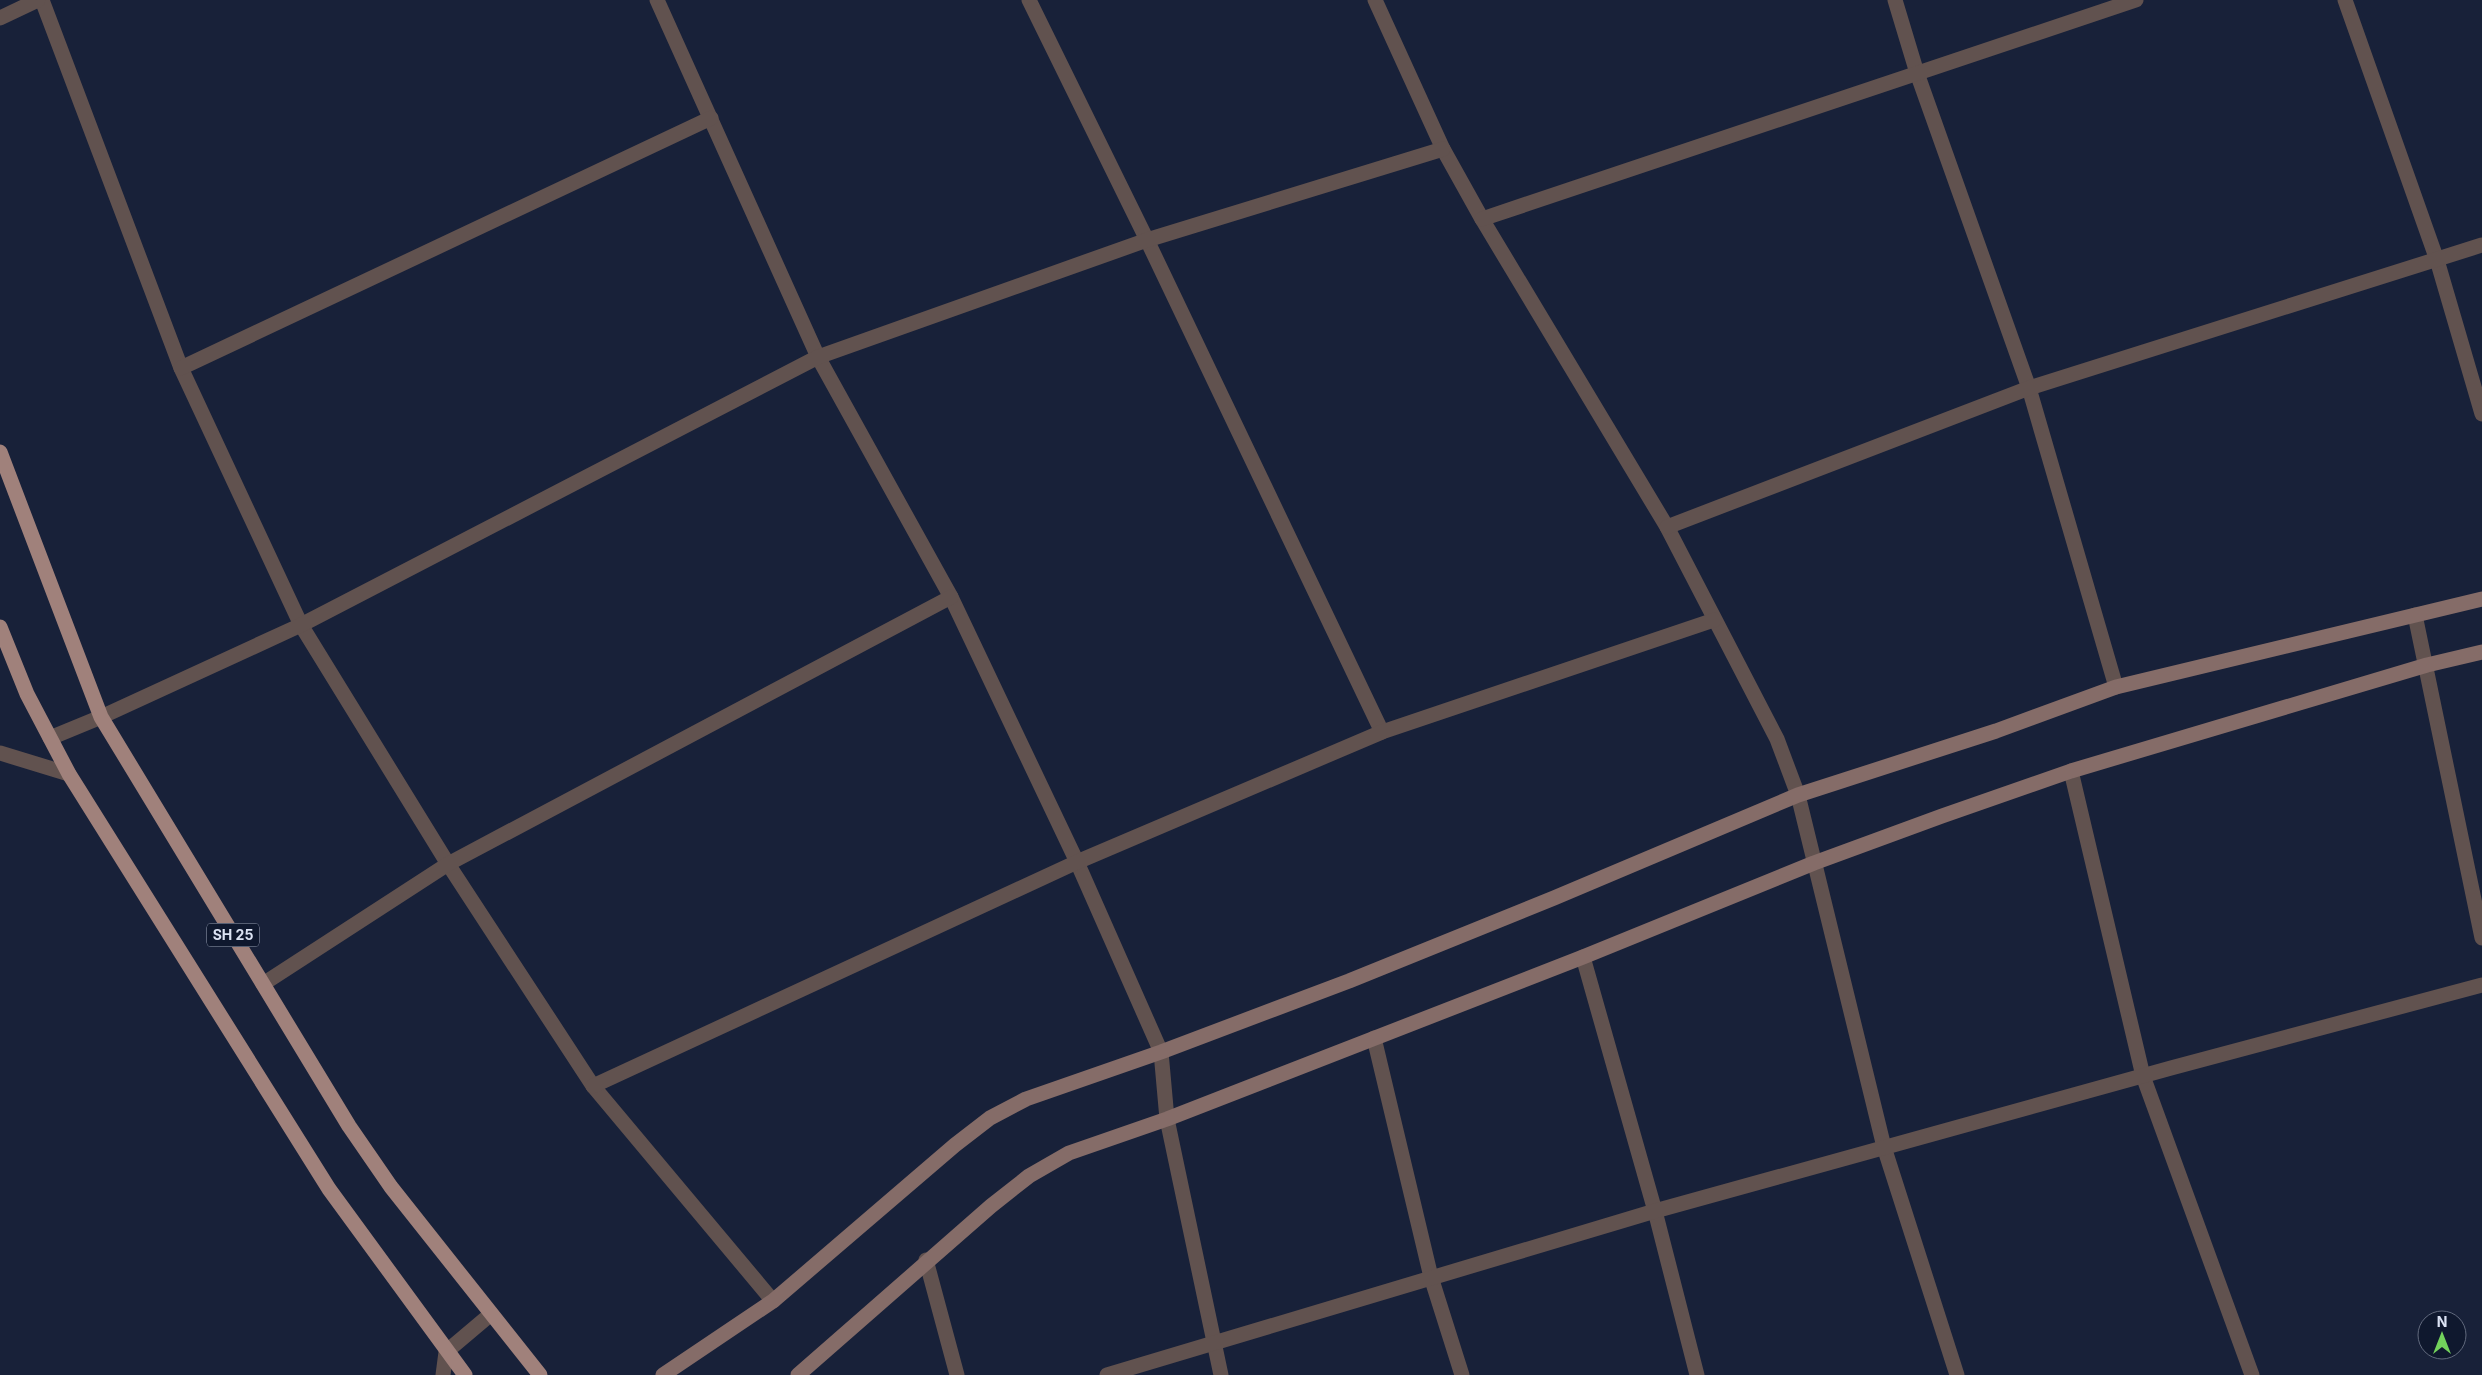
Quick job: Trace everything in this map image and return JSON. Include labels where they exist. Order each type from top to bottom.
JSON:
[{"type":"main road","name":"SH 25","points":[[0,452],[101,717],[349,1126],[381,1172],[540,1375]]},
{"type":"main road","points":[[0,627],[27,694],[69,774],[329,1189],[446,1352],[465,1375]]},
{"type":"street","points":[[0,18],[38,0]]},
{"type":"street","points":[[42,0],[181,368],[302,625],[448,864],[593,1086],[773,1301]]},
{"type":"street","points":[[657,0],[818,358],[951,597],[1077,862],[1161,1052],[1167,1119],[1212,1344],[1221,1375]]},
{"type":"street","points":[[1030,0],[1382,732]]},
{"type":"street","points":[[1375,0],[1443,149],[1482,219],[1667,527],[1777,740],[1798,795],[1884,1147],[1957,1375]]},
{"type":"street","points":[[1895,0],[1917,73],[2029,388],[2116,687]]},
{"type":"street","points":[[1482,219],[2136,0]]},
{"type":"street","points":[[2345,0],[2437,260],[2482,414]]},
{"type":"street","points":[[181,368],[711,118]]},
{"type":"street","points":[[50,738],[101,717],[302,625],[818,358],[1147,240],[1443,149]]},
{"type":"street","points":[[1667,527],[2029,388],[2482,245]]},
{"type":"street","points":[[263,984],[448,864],[951,597]]},
{"type":"street","points":[[663,1375],[773,1301],[990,1118],[1026,1099],[1161,1052],[1367,974],[1554,898],[1798,795],[1996,731],[2116,687],[2482,599]]},
{"type":"street","points":[[2415,615],[2427,665],[2482,938]]},
{"type":"street","points":[[593,1086],[1077,862],[1382,732],[1714,620]]},
{"type":"street","points":[[798,1375],[926,1260],[990,1206],[1045,1167],[1069,1153],[1167,1119],[1814,863],[2071,771],[2427,665],[2482,652]]},
{"type":"street","points":[[0,753],[69,774]]},
{"type":"street","points":[[2071,771],[2143,1076],[2252,1375]]},
{"type":"street","points":[[1583,956],[1655,1211],[1697,1375]]},
{"type":"street","points":[[1107,1375],[1655,1211],[2143,1076],[2482,985]]},
{"type":"street","points":[[1374,1038],[1431,1277],[1462,1375]]},
{"type":"street","points":[[926,1260],[957,1375]]},
{"type":"street","points":[[443,1375],[446,1352],[491,1314]]}]
